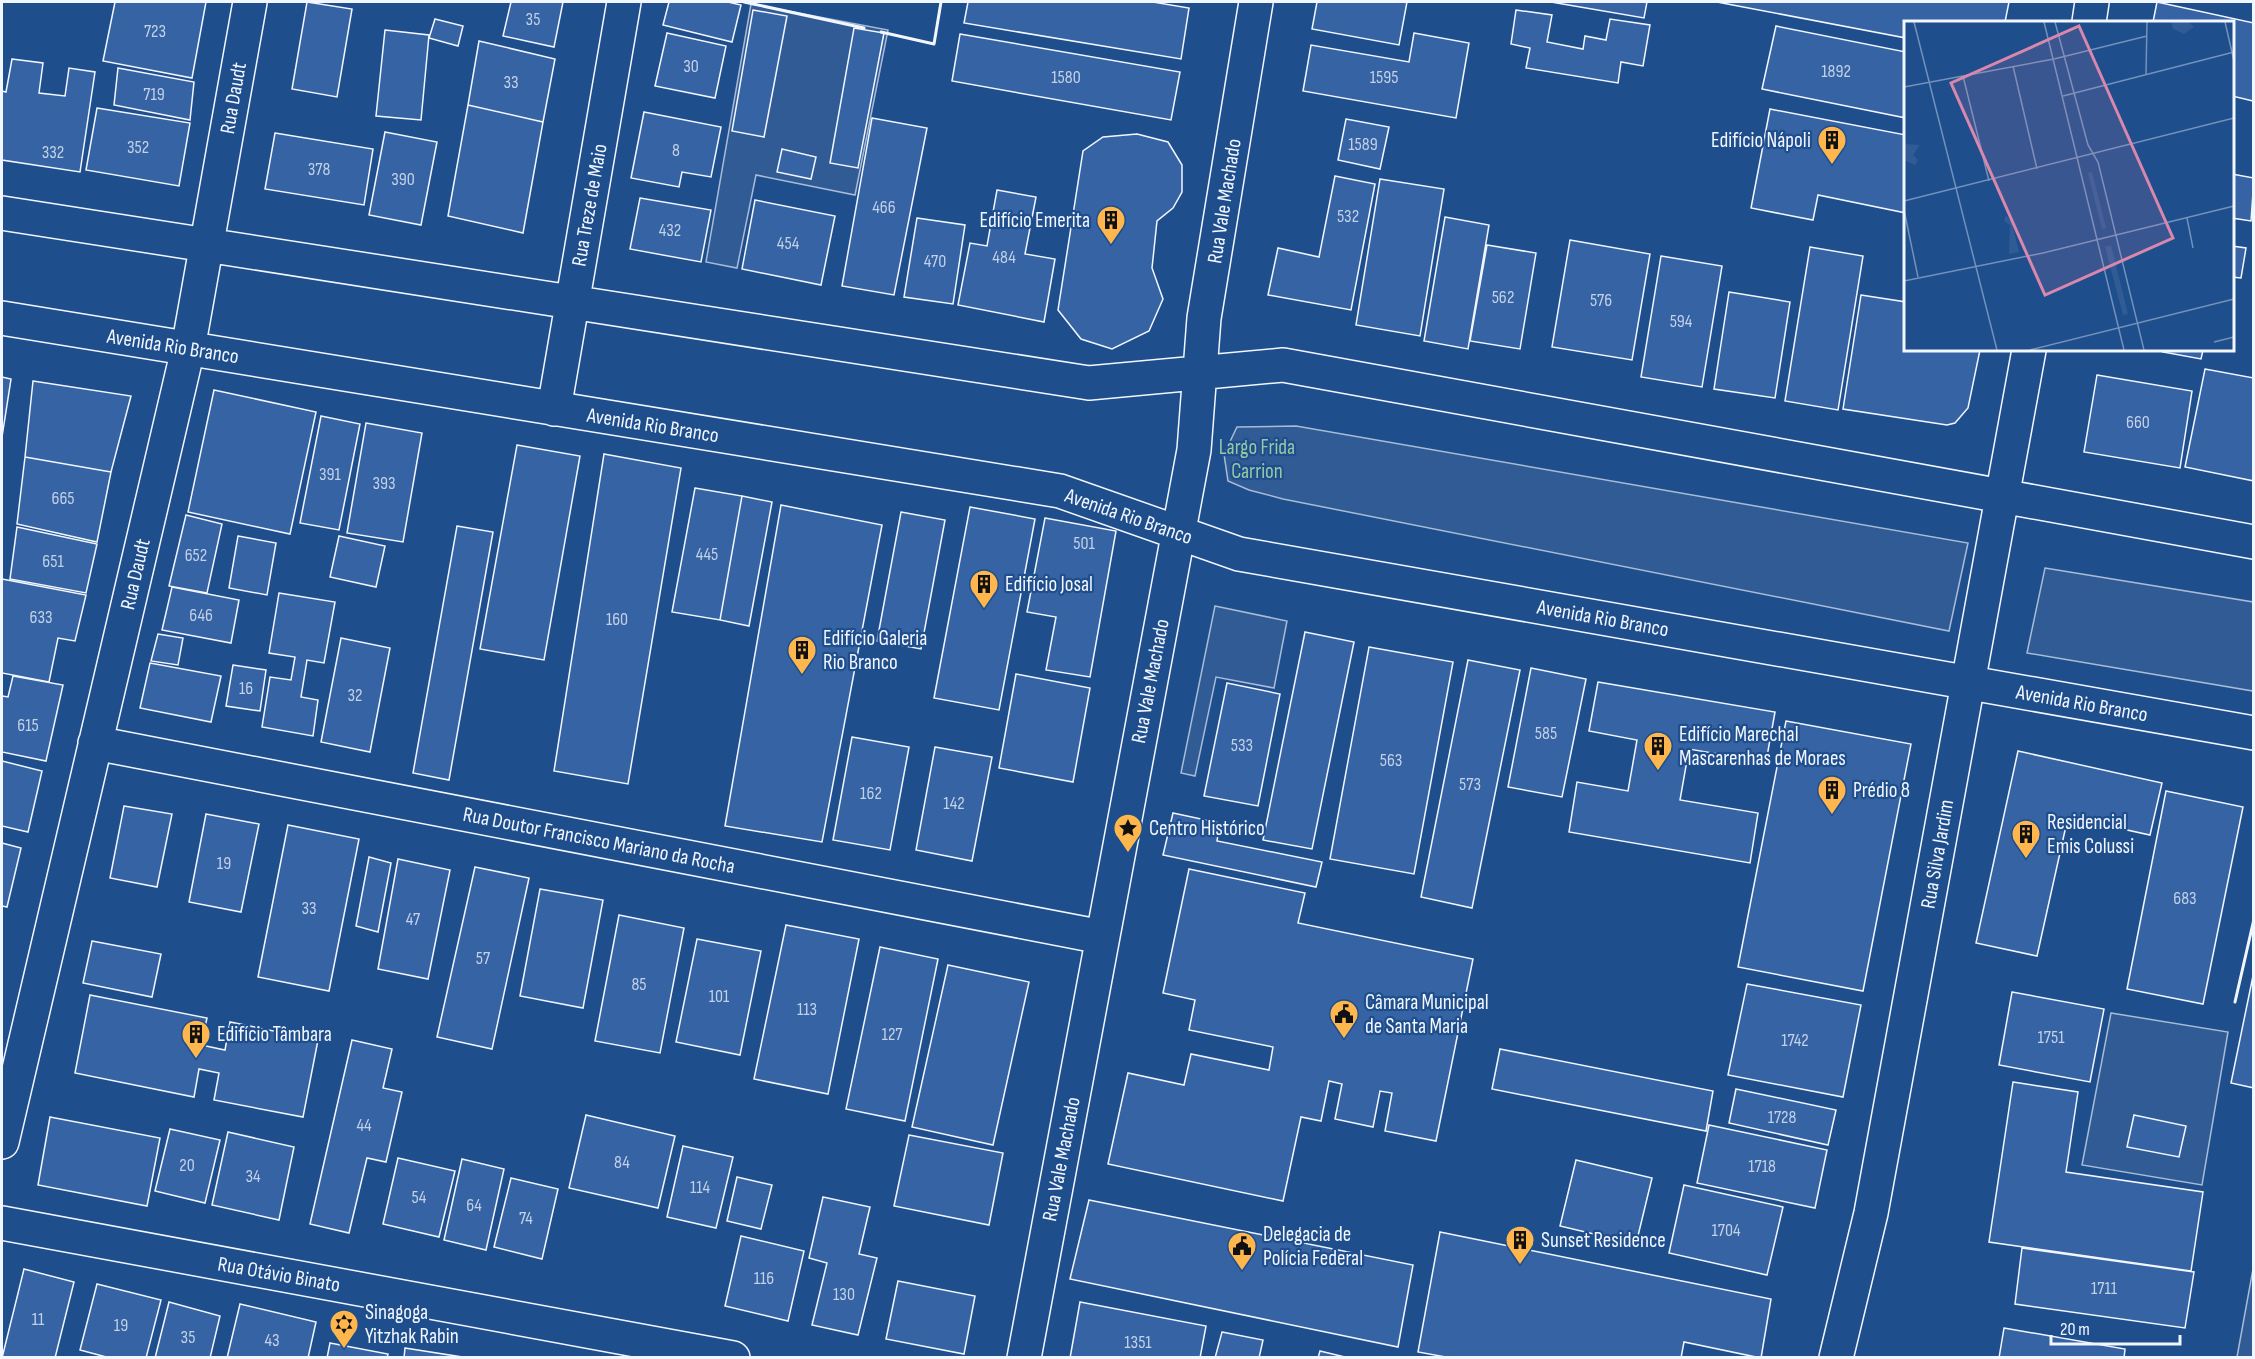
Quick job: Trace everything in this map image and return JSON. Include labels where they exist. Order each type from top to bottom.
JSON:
[{"type":"street","name":"Rua Daudt","points":[[2,1142],[188,349],[250,2]]},
{"type":"street","name":"Rua Treze de Maio","points":[[554,408],[624,2]]},
{"type":"street","name":"Rua Vale Machado","points":[[1024,1358],[1194,450],[1204,318],[1256,2]]},
{"type":"street","points":[[2089,21],[2092,2]]},
{"type":"street","points":[[2,213],[1089,383],[1283,365],[2253,542]]},
{"type":"street","name":"Avenida Rio Branco","points":[[2,318],[1060,491],[1239,554],[2253,733]]},
{"type":"street","name":"Rua Silva Jardim","points":[[1836,1358],[1871,1213],[2029,351]]},
{"type":"street","name":"Rua Doutor Francisco Mariano da Rocha","points":[[95,743],[1102,937]]},
{"type":"street","name":"Rua Otávio Binato","points":[[2,1223],[733,1358]]},
{"type":"shaded area","points":[[751,4],[888,30],[855,195],[756,175],[737,268],[706,262]]},
{"type":"shaded area","points":[[1296,426],[1968,543],[1949,631],[1283,499],[1249,490],[1228,481],[1224,454],[1237,427]]},
{"type":"shaded area","points":[[2045,568],[2253,602],[2253,691],[2027,653]]},
{"type":"shaded area","points":[[1215,606],[1287,621],[1274,688],[1216,677],[1195,776],[1181,773]]},
{"type":"shaded area","points":[[2111,1013],[2228,1032],[2202,1185],[2082,1165]]},
{"type":"shaded area","points":[[2253,1269],[2253,1357],[2237,1357]]},
{"type":"building","points":[[115,2],[206,2],[192,78],[103,61]]},
{"type":"building","points":[[307,2],[352,9],[337,97],[292,89]]},
{"type":"building","points":[[511,2],[563,2],[554,47],[503,36]]},
{"type":"building","points":[[669,2],[728,2],[741,5],[732,42],[663,25]]},
{"type":"building","points":[[968,2],[1153,2],[1189,8],[1181,59],[964,23]]},
{"type":"building","points":[[1317,2],[1407,2],[1399,45],[1312,29]]},
{"type":"building","points":[[1551,2],[1647,2],[1644,18]]},
{"type":"building","points":[[1717,2],[2009,2],[2005,21],[1904,21],[1904,38]]},
{"type":"building","points":[[2157,2],[2254,23],[2253,101],[2234,96],[2234,21],[2153,21]]},
{"type":"building","points":[[753,10],[787,16],[764,137],[732,131]]},
{"type":"building","points":[[1516,10],[1552,15],[1547,42],[1583,49],[1585,36],[1606,40],[1610,19],[1650,25],[1643,66],[1621,62],[1618,83],[1526,68],[1530,48],[1511,44]]},
{"type":"building","points":[[435,19],[463,26],[458,46],[429,38]]},
{"type":"building","points":[[1776,26],[1904,52],[1904,118],[1762,89]]},
{"type":"building","points":[[854,28],[884,33],[858,168],[830,163]]},
{"type":"building","points":[[385,30],[429,35],[421,120],[376,116]]},
{"type":"building","points":[[667,33],[726,46],[715,98],[655,86]]},
{"type":"building","points":[[1414,33],[1469,43],[1456,118],[1303,91],[1311,45],[1409,62]]},
{"type":"building","points":[[960,34],[1180,72],[1171,120],[952,81]]},
{"type":"building","points":[[479,41],[555,59],[543,122],[468,105]]},
{"type":"building","points":[[12,59],[43,63],[39,93],[65,96],[69,68],[95,72],[80,172],[2,160],[2,91],[6,92]]},
{"type":"building","points":[[118,68],[194,82],[190,120],[114,105]]},
{"type":"building","points":[[468,105],[543,122],[523,233],[448,216]]},
{"type":"building","points":[[97,108],[190,123],[179,186],[86,170]]},
{"type":"building","name":"Edifício Nápoli","points":[[1770,109],[1904,135],[1904,213],[1818,195],[1813,220],[1751,208]]},
{"type":"building","points":[[644,112],[721,127],[711,177],[682,172],[679,187],[631,178]]},
{"type":"building","points":[[872,118],[927,128],[894,295],[842,286]]},
{"type":"building","points":[[1346,119],[1389,127],[1380,169],[1338,160]]},
{"type":"building","points":[[385,132],[437,142],[421,225],[369,215]]},
{"type":"building","points":[[275,133],[373,149],[364,205],[265,189]]},
{"type":"building","name":"Edifício Emerita","points":[[1137,134],[1168,142],[1182,165],[1182,192],[1173,208],[1157,221],[1152,268],[1163,299],[1149,331],[1112,349],[1081,339],[1058,310],[1083,151],[1103,137]]},
{"type":"building","points":[[782,149],[816,157],[811,179],[777,172]]},
{"type":"building","points":[[2234,174],[2254,178],[2251,221],[2234,218]]},
{"type":"building","points":[[1335,176],[1375,184],[1351,310],[1268,295],[1278,248],[1319,257]]},
{"type":"building","points":[[1380,179],[1444,189],[1420,336],[1356,325]]},
{"type":"building","points":[[997,190],[1036,197],[1025,254],[1055,259],[1044,322],[958,305],[970,243],[987,246]]},
{"type":"building","points":[[640,198],[711,210],[701,262],[630,249]]},
{"type":"building","points":[[755,200],[835,216],[821,285],[742,269]]},
{"type":"building","points":[[1445,217],[1489,225],[1468,349],[1424,341]]},
{"type":"building","points":[[917,218],[965,225],[953,304],[904,297]]},
{"type":"building","points":[[1570,240],[1650,254],[1632,360],[1552,347]]},
{"type":"building","points":[[1487,245],[1536,253],[1520,349],[1470,341]]},
{"type":"building","points":[[2234,246],[2246,248],[2241,278],[2234,277]]},
{"type":"building","points":[[1810,247],[1863,256],[1838,410],[1785,401]]},
{"type":"building","points":[[1661,256],[1722,266],[1702,387],[1641,377]]},
{"type":"building","points":[[1729,292],[1790,302],[1775,398],[1714,389]]},
{"type":"building","points":[[1861,295],[1904,302],[1904,351],[1980,351],[1968,408],[1955,423],[1947,425],[1843,409]]},
{"type":"building","points":[[2164,351],[2203,351],[2201,359]]},
{"type":"building","points":[[2205,369],[2254,378],[2254,481],[2185,467]]},
{"type":"building","points":[[2097,375],[2192,391],[2180,468],[2084,452]]},
{"type":"building","points":[[2,377],[11,379],[2,437]]},
{"type":"building","points":[[33,381],[131,396],[111,472],[25,457]]},
{"type":"building","points":[[214,390],[316,412],[290,534],[188,512]]},
{"type":"building","points":[[321,416],[360,424],[339,530],[300,523]]},
{"type":"building","points":[[366,423],[422,433],[403,542],[347,533]]},
{"type":"building","points":[[517,445],[580,456],[544,660],[480,649]]},
{"type":"building","points":[[604,454],[681,468],[628,784],[554,771]]},
{"type":"building","points":[[25,457],[111,472],[97,542],[17,524]]},
{"type":"building","points":[[695,488],[742,496],[720,620],[672,612]]},
{"type":"building","points":[[742,496],[772,502],[749,626],[720,620]]},
{"type":"building","name":"Edifício Galeria Rio Branco","points":[[781,505],[882,525],[822,842],[725,826]]},
{"type":"building","name":"Edifício Josal","points":[[970,507],[1035,519],[999,710],[934,698]]},
{"type":"building","points":[[901,512],[945,520],[921,649],[877,641]]},
{"type":"building","points":[[186,515],[222,524],[207,593],[169,586]]},
{"type":"building","points":[[1045,518],[1116,531],[1090,677],[1046,670],[1056,617],[1027,612]]},
{"type":"building","points":[[457,526],[493,532],[449,780],[413,773]]},
{"type":"building","points":[[17,527],[97,544],[86,593],[10,579]]},
{"type":"building","points":[[238,536],[276,543],[267,595],[229,588]]},
{"type":"building","points":[[339,536],[385,546],[376,587],[330,577]]},
{"type":"building","points":[[2,579],[86,595],[75,641],[58,638],[49,682],[2,673]]},
{"type":"building","points":[[172,587],[239,600],[231,643],[162,630]]},
{"type":"building","points":[[279,593],[335,602],[324,663],[307,660],[301,697],[318,700],[313,736],[262,727],[270,677],[291,680],[295,657],[269,653]]},
{"type":"building","points":[[1305,632],[1354,642],[1312,849],[1263,840]]},
{"type":"building","points":[[158,634],[183,638],[178,665],[151,661]]},
{"type":"building","points":[[341,638],[390,648],[370,752],[321,742]]},
{"type":"building","points":[[1369,647],[1453,662],[1414,874],[1330,859]]},
{"type":"building","points":[[1468,660],[1520,670],[1472,908],[1421,897]]},
{"type":"building","points":[[150,663],[221,676],[211,722],[140,708]]},
{"type":"building","points":[[233,665],[266,670],[260,711],[226,706]]},
{"type":"building","points":[[1531,668],[1586,679],[1562,797],[1508,787]]},
{"type":"building","points":[[1016,674],[1090,688],[1073,782],[999,768]]},
{"type":"building","points":[[13,676],[63,685],[46,761],[2,752],[2,696],[8,697]]},
{"type":"building","name":"Edifício Marechal Mascarenhas de Moraes","points":[[1598,682],[1775,712],[1766,762],[1689,749],[1680,800],[1758,813],[1750,863],[1569,832],[1577,782],[1628,791],[1637,740],[1589,731]]},
{"type":"building","points":[[1227,683],[1280,694],[1258,806],[1204,796]]},
{"type":"building","name":"Prédio 8","points":[[1786,721],[1911,744],[1863,991],[1738,967]]},
{"type":"building","points":[[852,737],[909,747],[890,850],[833,840]]},
{"type":"building","points":[[935,747],[992,757],[972,861],[916,850]]},
{"type":"building","name":"Residencial Emis Colussi","points":[[2018,751],[2162,783],[2150,835],[2068,817],[2037,956],[1976,943]]},
{"type":"building","points":[[2,761],[42,771],[28,832],[2,826]]},
{"type":"building","points":[[2166,791],[2243,807],[2203,1004],[2127,989]]},
{"type":"building","points":[[124,806],[172,814],[157,887],[110,878]]},
{"type":"building","points":[[1173,813],[1220,823],[1217,841],[1322,862],[1316,887],[1163,855]]},
{"type":"building","points":[[206,814],[259,824],[241,912],[189,902]]},
{"type":"building","points":[[288,825],[359,839],[329,991],[258,977]]},
{"type":"building","points":[[2,843],[21,848],[7,907],[2,906]]},
{"type":"building","points":[[369,857],[391,863],[378,932],[356,926]]},
{"type":"building","points":[[398,859],[450,870],[428,979],[378,969]]},
{"type":"building","points":[[475,867],[529,878],[492,1049],[437,1037]]},
{"type":"building","name":"Câmara Municipal de Santa Maria","points":[[1189,869],[1305,893],[1298,923],[1473,959],[1436,1141],[1385,1131],[1392,1093],[1380,1091],[1373,1127],[1335,1119],[1342,1084],[1329,1081],[1321,1121],[1301,1117],[1283,1201],[1108,1164],[1128,1073],[1184,1085],[1191,1054],[1269,1070],[1273,1047],[1189,1030],[1195,1000],[1163,993]]},
{"type":"building","points":[[540,889],[603,900],[583,1008],[520,996]]},
{"type":"building","points":[[619,915],[684,928],[660,1053],[595,1041]]},
{"type":"building","points":[[786,925],[859,939],[828,1094],[754,1079]]},
{"type":"building","points":[[697,939],[761,951],[740,1055],[676,1042]]},
{"type":"building","points":[[92,941],[161,954],[152,997],[83,983]]},
{"type":"building","points":[[880,947],[938,959],[905,1121],[846,1109]]},
{"type":"building","points":[[948,965],[1029,982],[993,1145],[912,1127]]},
{"type":"building","points":[[2254,971],[2254,1088],[2231,1083]]},
{"type":"building","points":[[1747,984],[1861,1005],[1843,1097],[1728,1075]]},
{"type":"building","points":[[2012,992],[2104,1009],[2090,1082],[1999,1065]]},
{"type":"building","name":"Edifício Tâmbara","points":[[90,995],[207,1018],[201,1045],[225,1050],[230,1022],[318,1040],[303,1117],[214,1100],[219,1073],[199,1069],[194,1097],[75,1073]]},
{"type":"building","points":[[352,1040],[392,1049],[383,1088],[402,1092],[386,1162],[367,1158],[349,1233],[310,1224]]},
{"type":"building","points":[[1500,1049],[1713,1091],[1706,1131],[1492,1089]]},
{"type":"building","points":[[2013,1082],[2078,1092],[2066,1172],[2203,1192],[2191,1271],[1989,1242]]},
{"type":"building","points":[[1736,1089],[1836,1110],[1828,1145],[1729,1123]]},
{"type":"building","points":[[586,1115],[675,1136],[658,1208],[569,1188]]},
{"type":"building","points":[[2134,1115],[2186,1126],[2179,1157],[2127,1147]]},
{"type":"building","points":[[50,1117],[160,1138],[147,1206],[38,1185]]},
{"type":"building","points":[[1709,1125],[1827,1150],[1815,1208],[1697,1183]]},
{"type":"building","points":[[170,1129],[220,1140],[205,1203],[155,1191]]},
{"type":"building","points":[[228,1132],[294,1147],[279,1220],[212,1205]]},
{"type":"building","points":[[909,1135],[1003,1153],[989,1225],[894,1206]]},
{"type":"building","points":[[683,1146],[733,1157],[716,1228],[667,1217]]},
{"type":"building","points":[[398,1158],[455,1171],[439,1237],[383,1224]]},
{"type":"building","points":[[462,1159],[504,1169],[486,1250],[444,1240]]},
{"type":"building","points":[[1576,1160],[1652,1178],[1636,1244],[1560,1226]]},
{"type":"building","points":[[737,1177],[772,1185],[761,1229],[727,1221]]},
{"type":"building","points":[[511,1178],[558,1189],[542,1259],[494,1247]]},
{"type":"building","points":[[1684,1185],[1783,1207],[1767,1275],[1669,1253]]},
{"type":"building","points":[[823,1197],[870,1207],[859,1254],[877,1258],[858,1335],[812,1325],[827,1263],[809,1258]]},
{"type":"building","name":"Delegacia de Polícia Federal","points":[[1089,1200],[1413,1265],[1398,1347],[1070,1279]]},
{"type":"building","name":"Sunset Residence","points":[[1440,1232],[1771,1299],[1761,1358],[1684,1342],[1681,1358],[1451,1358],[1418,1352]]},
{"type":"building","points":[[741,1236],[804,1251],[788,1321],[725,1306]]},
{"type":"building","points":[[2022,1248],[2194,1272],[2185,1328],[2015,1304]]},
{"type":"building","points":[[24,1269],[74,1282],[55,1358],[2,1358]]},
{"type":"building","points":[[898,1281],[975,1296],[964,1354],[886,1339]]},
{"type":"building","points":[[97,1284],[161,1300],[146,1358],[110,1358],[80,1350]]},
{"type":"building","points":[[169,1302],[220,1316],[210,1358],[155,1358]]},
{"type":"building","points":[[1080,1302],[1206,1326],[1200,1358],[1070,1358]]},
{"type":"building","points":[[240,1304],[316,1322],[308,1358],[227,1358]]},
{"type":"building","points":[[2004,1328],[2125,1349],[2124,1358],[1999,1358]]},
{"type":"building","points":[[1222,1332],[1263,1340],[1259,1358],[1215,1358]]},
{"type":"building","name":"Sinagoga Yitzhak Rabin","points":[[330,1343],[388,1354],[387,1358],[327,1358]]},
{"type":"building","points":[[405,1348],[462,1357],[462,1358],[404,1358]]},
{"type":"building","points":[[1320,1351],[1349,1358],[1318,1358]]},
{"type":"wall","points":[[744,2],[864,28]]},
{"type":"wall","points":[[881,32],[934,44],[941,2]]},
{"type":"wall","points":[[2235,1002],[2254,919]]},
{"type":"place","name":"Edifício Nápoli","points":[[1832,166]]},
{"type":"place","name":"Edifício Emerita","points":[[1111,246]]},
{"type":"place","name":"Edifício Josal","points":[[984,610]]},
{"type":"place","name":"Edifício Galeria Rio Branco","points":[[802,676]]},
{"type":"place","name":"Edifício Marechal Mascarenhas de Moraes","points":[[1658,772]]},
{"type":"place","name":"Prédio 8","points":[[1832,816]]},
{"type":"place","name":"Centro Histórico","points":[[1128,854]]},
{"type":"place","name":"Residencial Emis Colussi","points":[[2026,860]]},
{"type":"place","name":"Câmara Municipal de Santa Maria","points":[[1344,1040]]},
{"type":"place","name":"Edifício Tâmbara","points":[[196,1060]]},
{"type":"place","name":"Sunset Residence","points":[[1520,1266]]},
{"type":"place","name":"Delegacia de Polícia Federal","points":[[1242,1272]]},
{"type":"place","name":"Sinagoga Yitzhak Rabin","points":[[344,1350]]},
{"type":"park label","name":"Largo Frida Carrion","points":[[1257,459]]}]
